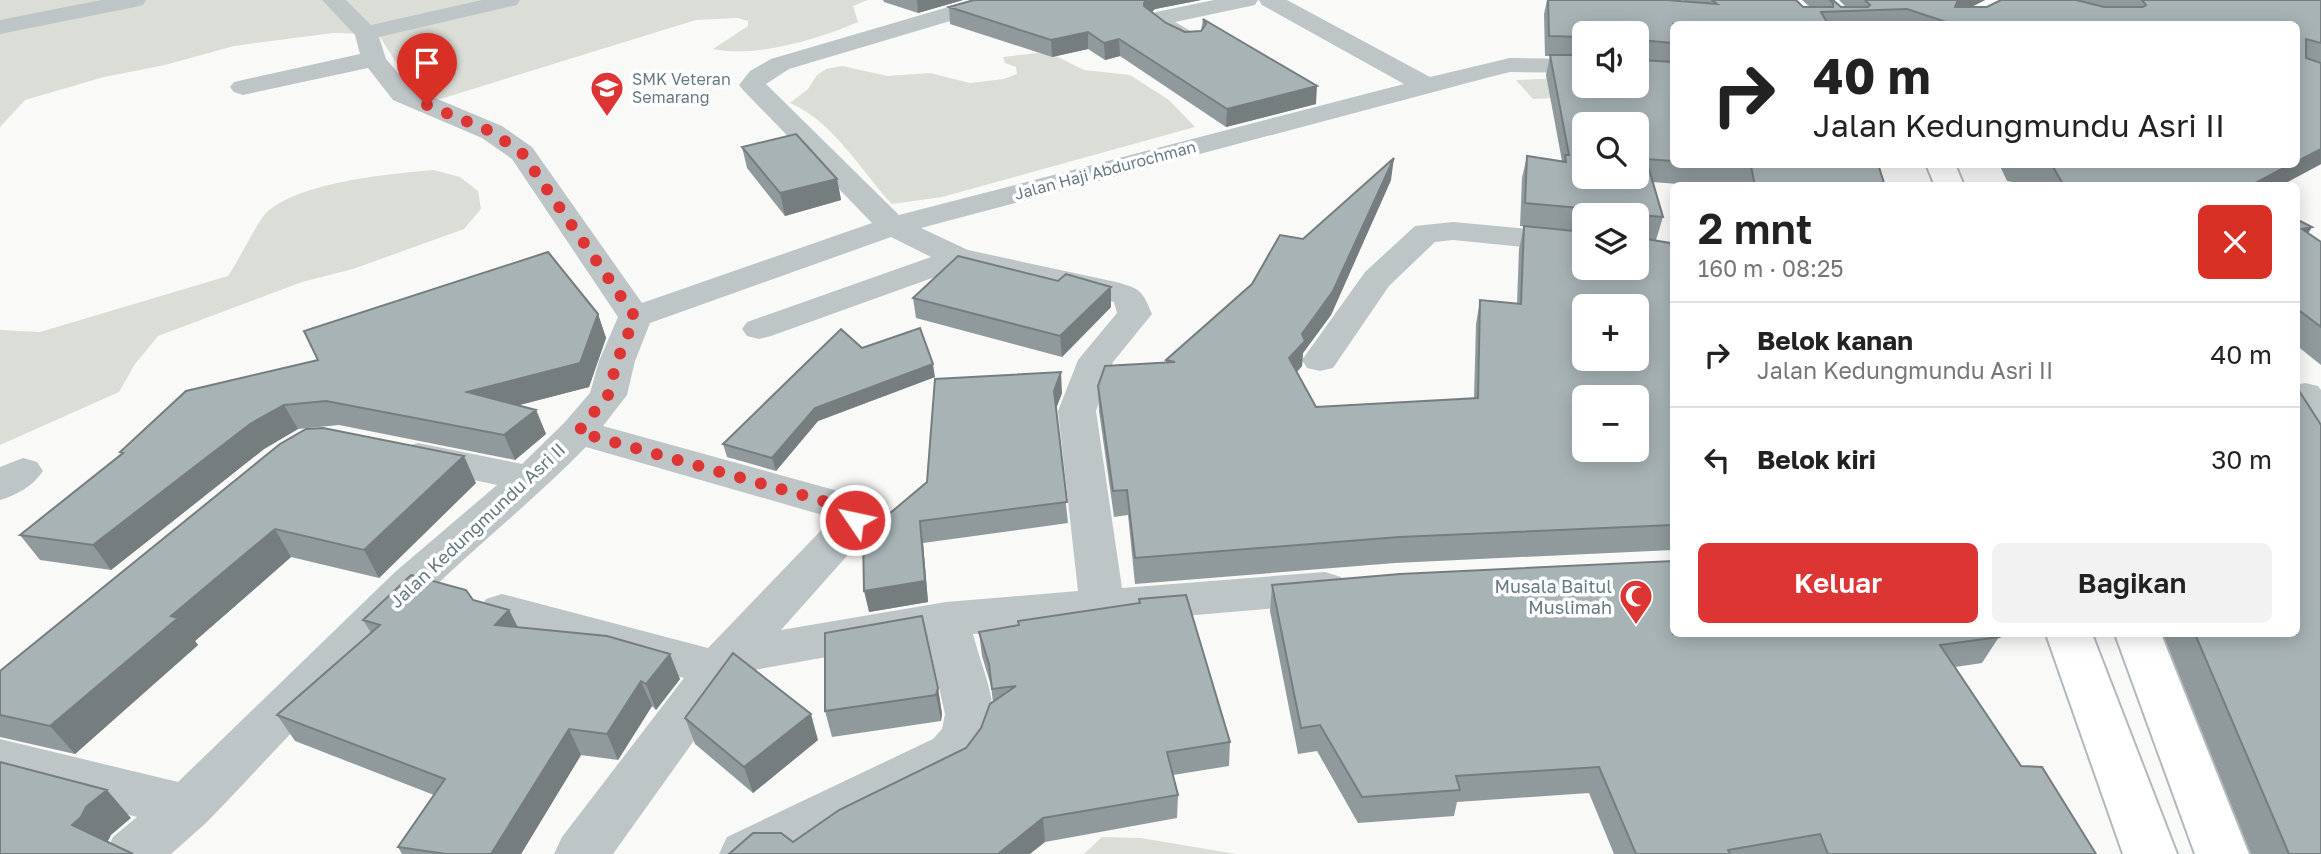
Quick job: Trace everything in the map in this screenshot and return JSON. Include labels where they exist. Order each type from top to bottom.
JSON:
[{"type":"main road","points":[[2070,637],[2150,854]]},
{"type":"main road","points":[[2139,637],[2222,854]]},
{"type":"street","points":[[0,27],[135,0]]},
{"type":"street","points":[[333,0],[370,46],[393,86],[402,94],[492,132],[522,153],[635,317]]},
{"type":"street","points":[[243,87],[370,46],[435,19],[509,0]]},
{"type":"street","points":[[996,0],[780,64],[759,76],[752,85],[893,226],[958,258],[1128,296],[1135,314],[1096,360],[1077,411],[1102,606]]},
{"type":"street","points":[[1191,41],[1158,21],[1164,17],[1247,0]]},
{"type":"street","points":[[1270,0],[1427,86]]},
{"type":"street","name":"Jalan Haji Abdurochman","points":[[635,317],[893,226],[1510,65],[1572,66]]},
{"type":"street","points":[[1320,360],[1377,279],[1426,233],[1453,231],[1572,243]]},
{"type":"street","points":[[759,329],[958,258]]},
{"type":"street","name":"Jalan Kedungmundu Asri II","points":[[132,854],[187,807],[411,583],[472,527],[531,479],[578,432],[608,395],[617,361],[635,317]]},
{"type":"street","points":[[2307,394],[2321,429]]},
{"type":"street","points":[[578,432],[834,504],[854,514],[855,520],[722,663],[581,854]]},
{"type":"street","points":[[377,448],[531,479]]},
{"type":"street","points":[[502,611],[722,663],[946,619],[1368,584]]},
{"type":"street","points":[[746,854],[951,754],[965,737],[970,714],[946,619]]},
{"type":"street","points":[[0,760],[187,807]]},
{"type":"shaded area","points":[[0,0],[868,0],[853,6],[858,22],[825,35],[787,45],[748,51],[713,49],[748,26],[748,21],[737,18],[696,20],[434,101],[412,87],[378,34],[333,33],[234,46],[165,65],[104,77],[25,100],[0,127]]},
{"type":"shaded area","points":[[1038,53],[1054,55],[1084,70],[1130,75],[1169,100],[1195,127],[942,197],[892,204],[833,134],[805,111],[790,103],[808,89],[817,75],[826,69],[842,66],[888,76],[930,73],[970,83],[1004,79],[1017,74],[1016,67],[1005,63],[1003,57]]},
{"type":"shaded area","points":[[1572,77],[1572,97],[1533,99],[1516,80]]},
{"type":"shaded area","points":[[433,170],[460,177],[478,191],[481,209],[464,229],[353,269],[302,282],[158,336],[135,364],[119,392],[0,445],[0,330],[40,332],[228,276],[263,216],[282,202],[301,193],[346,181]]},
{"type":"shaded area","points":[[1102,837],[1141,838],[1236,854],[1084,854]]},
{"type":"building","points":[[974,0],[1147,0],[1144,6],[1166,23],[1185,32],[1201,31],[1206,24],[1203,19],[1317,86],[1227,109],[1119,39],[1104,43],[1088,32],[1051,40],[949,7]]},
{"type":"building","points":[[1548,0],[1667,0],[1717,4],[1712,0],[1796,0],[1803,7],[1833,7],[1830,0],[1833,0],[1841,7],[1868,7],[1870,5],[1865,0],[1958,0],[1955,7],[1987,7],[2001,0],[2076,0],[2104,7],[2143,7],[2146,5],[2142,0],[2321,0],[2321,43],[2306,39],[2306,58],[2321,63],[2321,149],[2300,160],[2300,21],[1943,21],[1907,9],[1821,12],[1826,21],[1670,21],[1670,43],[1649,41],[1649,21],[1572,21],[1572,37],[1549,36]]},
{"type":"building","points":[[1550,55],[1572,55],[1572,98],[1649,98],[1649,60],[1670,62],[1670,161],[1649,159],[1649,112],[1572,112],[1572,189],[1649,189],[1649,169],[1663,217],[1649,216],[1649,203],[1572,203],[1572,207],[1525,203],[1527,156],[1566,162],[1565,155],[1569,155]]},
{"type":"building","points":[[796,134],[837,179],[780,193],[742,147]]},
{"type":"building","points":[[1394,158],[1333,291],[1302,334],[1305,341],[1289,358],[1316,407],[1478,398],[1480,300],[1521,304],[1524,226],[1572,231],[1572,280],[1649,280],[1649,240],[1670,243],[1670,525],[1399,537],[1135,558],[1127,490],[1113,491],[1098,386],[1105,366],[1175,362],[1166,360],[1252,284],[1280,235],[1303,239]]},
{"type":"building","points":[[1751,168],[1879,168],[1884,182],[1754,182]]},
{"type":"building","points":[[2054,168],[2284,168],[2257,182],[2062,182]]},
{"type":"building","points":[[2300,221],[2312,227],[2302,229],[2321,242],[2321,327],[2300,311]]},
{"type":"building","points":[[548,252],[598,314],[580,363],[467,392],[536,410],[504,435],[326,401],[284,405],[250,424],[93,545],[20,535],[123,453],[120,452],[186,391],[318,360],[304,331]]},
{"type":"building","points":[[958,256],[1058,281],[1066,274],[1111,287],[1060,336],[913,298]]},
{"type":"building","points":[[920,328],[933,364],[815,408],[772,458],[723,444],[841,329],[862,348]]},
{"type":"building","points":[[1061,372],[1054,391],[1067,502],[920,521],[925,581],[864,591],[863,536],[927,482],[935,379]]},
{"type":"building","points":[[2300,392],[2321,425],[2321,854],[2289,854],[2196,637],[2300,637]]},
{"type":"building","points":[[323,428],[464,456],[364,550],[275,529],[171,616],[178,618],[50,726],[0,715],[0,671],[280,444],[306,429]]},
{"type":"building","points":[[1670,561],[1670,637],[1999,637],[1940,645],[2021,766],[2042,767],[2096,854],[1828,854],[1820,834],[1728,850],[1730,854],[1636,854],[1599,767],[1456,776],[1460,790],[1362,797],[1320,725],[1301,728],[1272,585],[1400,574]]},
{"type":"building","points":[[411,575],[466,590],[473,600],[509,610],[495,625],[607,636],[670,654],[646,684],[641,681],[607,734],[569,729],[491,854],[446,854],[398,847],[445,779],[277,715],[380,625],[363,620]]},
{"type":"building","points":[[1186,595],[1230,742],[1167,752],[1178,795],[1043,818],[998,854],[729,854],[753,833],[781,833],[793,842],[839,810],[966,748],[981,728],[990,704],[1016,686],[992,689],[989,664],[979,632],[1019,625],[1018,621],[1140,603],[1139,599]]},
{"type":"building","points":[[922,616],[938,688],[936,695],[825,711],[825,633]]},
{"type":"building","points":[[733,653],[811,714],[744,767],[685,718]]},
{"type":"building","points":[[0,762],[107,790],[86,807],[81,817],[72,825],[133,854],[0,854]]},
{"type":"place","name":"SMK Veteran Semarang","points":[[607,118]]},
{"type":"place","name":"Musala Baitul Muslimah","points":[[1636,626]]},
{"type":"route","points":[[427,105],[492,132],[522,153],[635,317],[617,361],[608,395],[578,432],[834,504],[854,514],[855,520]]}]
